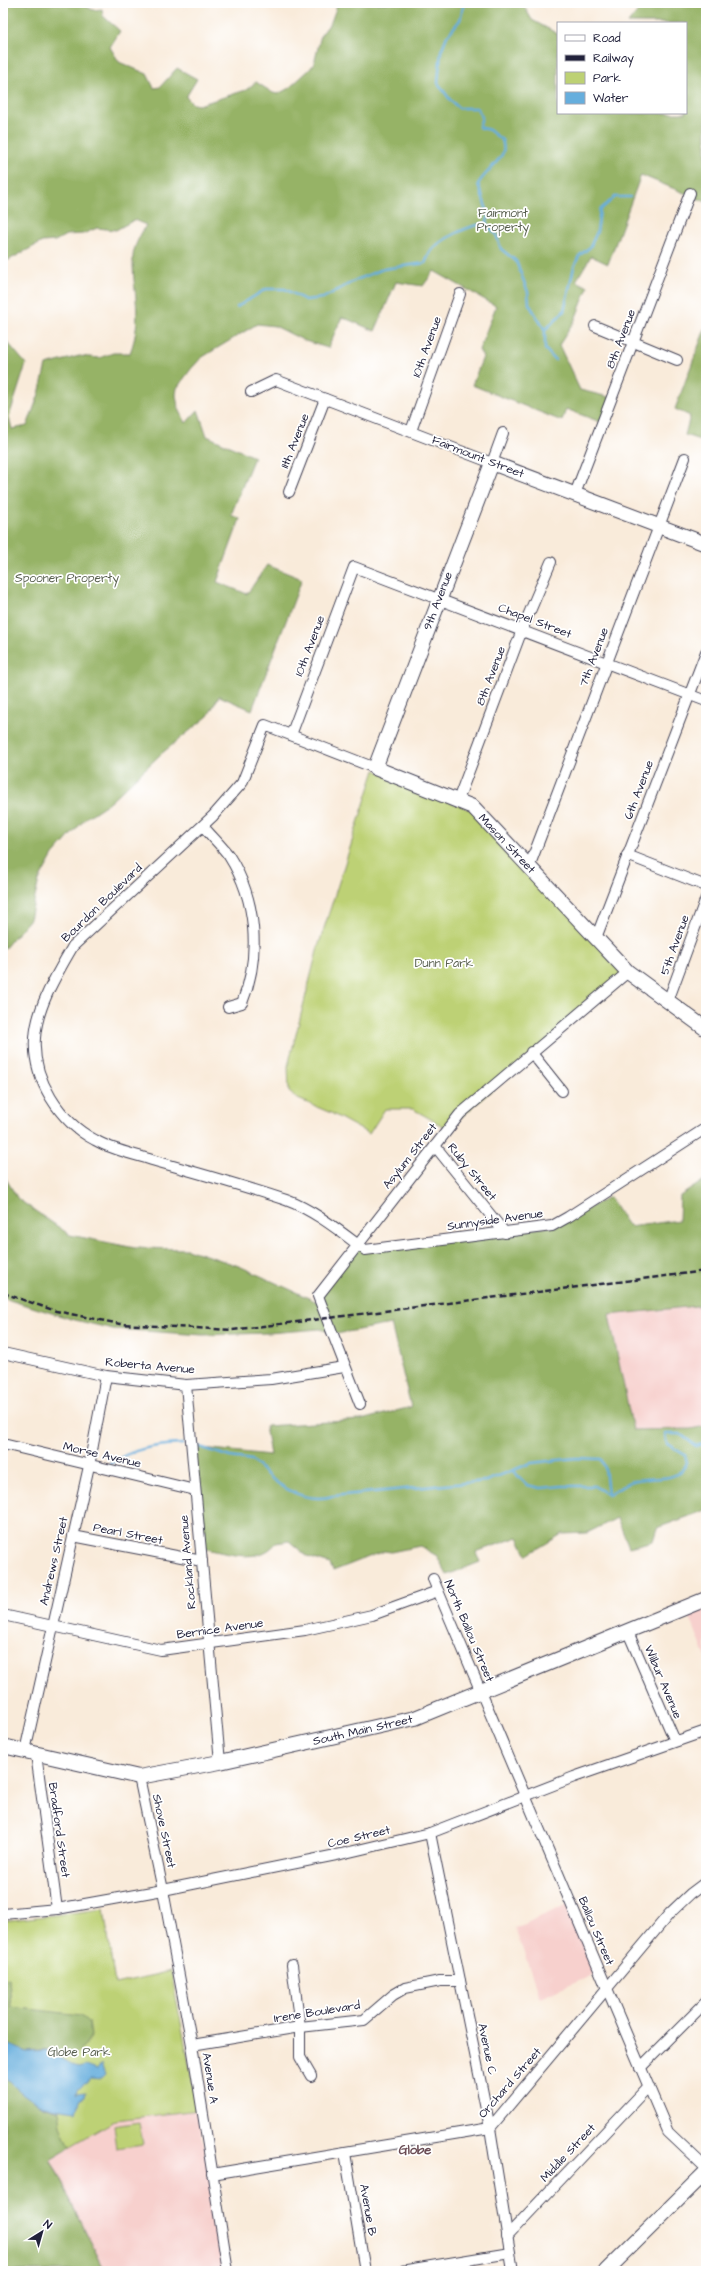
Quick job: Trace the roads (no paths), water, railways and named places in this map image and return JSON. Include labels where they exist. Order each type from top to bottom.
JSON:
[{"type":"street","name":"8th Avenue","points":[[575,494],[690,193]]},
{"type":"street","name":"10th Avenue","points":[[411,431],[460,294]]},
{"type":"street","points":[[595,326],[677,360]]},
{"type":"street","name":"Fairmount Street","points":[[251,392],[276,380],[706,544]]},
{"type":"street","name":"11th Avenue","points":[[289,492],[325,399]]},
{"type":"street","name":"9th Avenue","points":[[375,768],[503,433]]},
{"type":"street","name":"7th Avenue","points":[[529,867],[685,458]]},
{"type":"street","name":"8th Avenue","points":[[458,800],[522,630],[551,562]]},
{"type":"street","name":"10th Avenue","points":[[291,735],[354,567]]},
{"type":"street","name":"Chapel Street","points":[[354,567],[439,598],[706,701]]},
{"type":"street","name":"6th Avenue","points":[[596,938],[706,652]]},
{"type":"street","name":"Mason Street","points":[[265,725],[473,807],[628,972],[706,1029]]},
{"type":"street","name":"Bourdon Boulevard","points":[[265,725],[242,783],[203,826],[73,946],[57,974],[42,1009],[35,1038],[39,1069],[50,1096],[67,1120],[95,1141],[287,1201],[329,1223],[357,1244]]},
{"type":"street","points":[[203,826],[228,856],[244,887],[252,919],[254,951],[250,982],[242,1003],[228,1007]]},
{"type":"street","points":[[627,855],[706,886]]},
{"type":"street","name":"5th Avenue","points":[[668,1001],[706,898]]},
{"type":"street","name":"Asylum Street","points":[[360,1404],[344,1367],[318,1296],[357,1244],[460,1114],[530,1052],[628,972]]},
{"type":"street","points":[[530,1052],[562,1091]]},
{"type":"street","name":"Sunnyside Avenue","points":[[357,1244],[365,1250],[552,1226],[568,1218],[706,1128]]},
{"type":"street","name":"Ruby Street","points":[[435,1146],[505,1233]]},
{"type":"street","name":"Roberta Avenue","points":[[3,1352],[106,1376],[186,1385],[271,1379],[344,1367]]},
{"type":"street","name":"Andrews Street","points":[[30,1752],[52,1626],[89,1466],[106,1376]]},
{"type":"street","name":"Rockland Avenue","points":[[186,1385],[208,1644],[220,1762]]},
{"type":"street","name":"Morse Avenue","points":[[3,1444],[89,1466],[195,1490]]},
{"type":"street","name":"Pearl Street","points":[[73,1536],[202,1561]]},
{"type":"street","name":"North Ballou Street","points":[[433,1579],[480,1692]]},
{"type":"street","name":"Bernice Avenue","points":[[3,1615],[161,1650],[305,1630],[364,1617],[438,1592]]},
{"type":"street","name":"South Main Street","points":[[3,1746],[139,1777],[220,1762],[416,1718],[706,1599]]},
{"type":"street","name":"Wilbur Avenue","points":[[628,1632],[675,1741]]},
{"type":"street","name":"Ballou Street","points":[[480,1692],[668,2132],[706,2168]]},
{"type":"street","name":"Coe Street","points":[[3,1914],[57,1909],[163,1890],[341,1854],[430,1834],[574,1777],[706,1731]]},
{"type":"street","name":"Bradford Street","points":[[30,1752],[57,1909]]},
{"type":"street","name":"Shove Street","points":[[139,1777],[163,1890]]},
{"type":"street","name":"Avenue C","points":[[430,1834],[490,2128],[513,2271]]},
{"type":"street","name":"Orchard Street","points":[[212,2174],[490,2128],[670,1913],[690,1894],[706,1882]]},
{"type":"street","name":"Avenue A","points":[[163,1890],[192,2045],[228,2271]]},
{"type":"street","points":[[292,1964],[300,2027],[300,2057],[311,2076]]},
{"type":"street","name":"Irene Boulevard","points":[[192,2045],[300,2027],[364,2020],[393,1995],[405,1988],[440,1981],[460,1981]]},
{"type":"street","points":[[640,2068],[706,2002]]},
{"type":"street","name":"Middle Street","points":[[508,2236],[648,2087]]},
{"type":"street","name":"Avenue B","points":[[345,2153],[366,2271]]},
{"type":"street","points":[[606,2271],[706,2172]]},
{"type":"street","points":[[401,2271],[510,2253]]},
{"type":"water","points":[[3,2042],[26,2052],[53,2051],[56,2056],[78,2068],[86,2066],[97,2070],[101,2064],[105,2075],[101,2079],[90,2078],[80,2089],[77,2090],[76,2094],[86,2093],[85,2097],[79,2100],[76,2112],[53,2108],[35,2102],[20,2091],[3,2075]]},
{"type":"waterway","points":[[464,3],[460,20],[447,36],[441,51],[438,83],[451,101],[459,108],[477,108],[482,117],[479,127],[489,130],[502,140],[502,155],[478,184],[489,216],[486,224]]},
{"type":"waterway","points":[[545,330],[564,311],[574,267],[579,256],[590,247],[597,232],[600,210],[615,197],[630,197]]},
{"type":"waterway","points":[[237,307],[266,289],[285,289],[305,300],[323,298],[356,280],[383,269],[425,263],[429,254],[443,240],[473,226],[486,224],[496,234],[501,249],[516,261],[528,292],[529,304],[545,330],[545,349],[555,360]]},
{"type":"waterway","points":[[197,1446],[230,1457],[252,1460],[269,1477],[288,1490],[299,1495],[321,1498],[486,1481],[531,1463],[576,1458],[601,1459],[605,1468],[608,1494],[630,1482],[669,1477],[676,1475],[682,1470],[687,1463],[685,1455],[667,1444],[665,1434],[680,1434],[696,1446],[706,1443]]},
{"type":"waterway","points":[[110,1464],[127,1454],[145,1448],[183,1444]]},
{"type":"waterway","points":[[513,1471],[527,1485],[541,1488],[562,1486],[594,1486],[608,1494]]},
{"type":"railway","points":[[3,1293],[56,1311],[120,1324],[232,1330],[706,1271]]},
{"type":"district","name":"Globe","points":[[415,2150]]},
{"type":"park label","name":"Fairmont Property","points":[[503,220]]},
{"type":"park label","name":"Spooner Property","points":[[67,578]]},
{"type":"park label","name":"Dunn Park","points":[[444,963]]},
{"type":"park label","name":"Globe Park","points":[[79,2052]]}]
